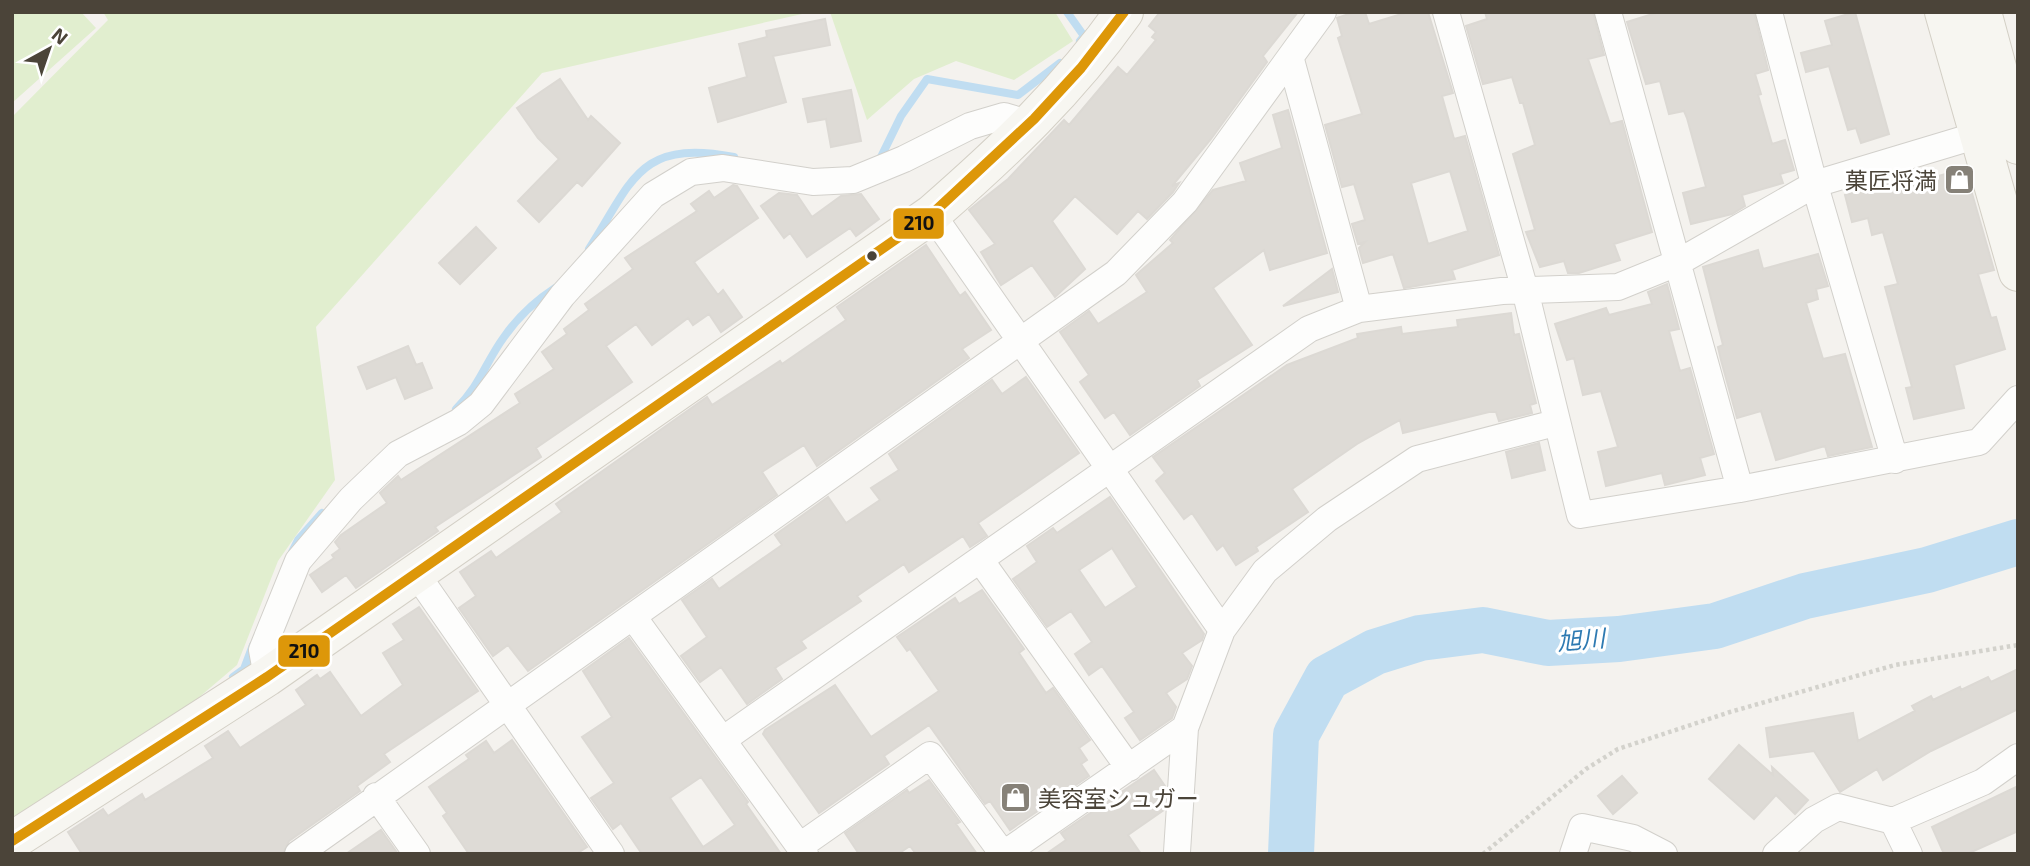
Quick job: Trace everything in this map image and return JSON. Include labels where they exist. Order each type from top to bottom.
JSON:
[{"type":"street","points":[[12,841],[267,677],[932,214],[1031,124],[1089,62],[1124,12]]},
{"type":"street","points":[[298,854],[376,796],[634,618],[1116,273],[1185,202],[1291,60],[1323,12]]},
{"type":"street","points":[[1446,12],[1525,290],[1555,423],[1580,515],[1740,489],[1979,442],[2018,399]]},
{"type":"street","points":[[1608,12],[1740,489]]},
{"type":"street","points":[[1769,12],[1815,184],[1895,460]]},
{"type":"street","points":[[1944,12],[2018,272]]},
{"type":"street","points":[[1982,12],[2008,73],[2018,145]]},
{"type":"street","points":[[1291,60],[1359,309]]},
{"type":"street","points":[[267,677],[262,650],[298,561],[351,499],[398,454],[459,422],[481,404],[562,296],[653,195],[691,172],[723,169],[813,182],[853,180],[904,159],[970,126],[1004,116],[1031,124]]},
{"type":"street","points":[[724,739],[1309,329],[1359,309],[1525,290],[1618,287],[1677,263],[1815,184],[1979,135]]},
{"type":"street","points":[[932,214],[1222,630]]},
{"type":"street","points":[[1177,852],[1185,728],[1222,630],[1265,571],[1327,519],[1417,459],[1555,423]]},
{"type":"street","points":[[981,561],[1129,768]]},
{"type":"street","points":[[415,572],[505,706],[611,854]]},
{"type":"street","points":[[634,618],[802,850],[930,755],[1003,854],[1185,728]]},
{"type":"street","points":[[1776,854],[1814,820],[1838,807],[1893,821],[1983,782],[2018,757]]},
{"type":"street","points":[[376,796],[417,854]]},
{"type":"street","points":[[1893,821],[1909,854]]},
{"type":"street","points":[[1573,854],[1582,827],[1633,838],[1664,854]]},
{"type":"path","points":[[1483,854],[1586,769],[1618,749],[1730,712],[1895,665],[2018,645]]},
{"type":"green space","points":[[12,12],[81,12],[96,28],[12,103]]},
{"type":"green space","points":[[103,12],[811,12],[542,73],[316,327],[335,480],[278,561],[237,665],[130,756],[12,823],[12,117],[108,20]]},
{"type":"green space","points":[[830,12],[1055,12],[1073,41],[1014,80],[956,61],[914,79],[867,120]]},
{"type":"building","points":[[1160,12],[1298,12],[1263,56],[1267,62],[1211,139],[1172,186],[1179,183],[1173,192],[1147,219],[1138,211],[1117,234],[1075,196],[1052,221],[1085,269],[1055,297],[1032,265],[1001,285],[981,252],[995,244],[969,210],[1008,179],[1064,120],[1069,125],[1118,67],[1127,75],[1156,40],[1152,37],[1156,32],[1149,26]]},
{"type":"building","points":[[1365,12],[1369,24],[1408,12],[1428,12],[1453,93],[1442,96],[1454,139],[1465,136],[1499,255],[1452,270],[1455,279],[1404,288],[1393,254],[1363,263],[1359,248],[1365,242],[1358,244],[1352,224],[1365,220],[1354,184],[1342,187],[1325,125],[1362,114],[1338,38],[1342,36],[1337,18]],"holes":[[[1450,171],[1468,231],[1428,244],[1411,183]]]},
{"type":"building","points":[[1485,12],[1593,12],[1604,55],[1588,59],[1610,124],[1622,121],[1652,232],[1614,244],[1620,260],[1579,273],[1568,273],[1564,261],[1540,267],[1526,232],[1535,230],[1513,154],[1535,145],[1523,103],[1520,103],[1512,77],[1483,84],[1466,26],[1487,19]]},
{"type":"building","points":[[1659,12],[1754,12],[1768,70],[1755,74],[1761,94],[1758,95],[1772,144],[1785,140],[1794,170],[1780,174],[1783,183],[1742,195],[1745,206],[1732,214],[1691,224],[1683,193],[1706,187],[1687,118],[1684,111],[1669,114],[1660,81],[1646,84],[1627,22]]},
{"type":"building","points":[[1855,12],[1889,134],[1861,143],[1856,128],[1848,130],[1829,66],[1806,72],[1801,53],[1832,45],[1825,21]]},
{"type":"building","points":[[825,19],[830,45],[773,56],[786,102],[718,122],[709,88],[747,77],[739,44],[767,37],[766,31]]},
{"type":"building","points":[[560,79],[588,120],[591,116],[620,143],[582,186],[577,182],[539,222],[518,201],[559,159],[538,138],[517,108]]},
{"type":"building","points":[[851,90],[861,141],[831,147],[826,119],[808,122],[803,99]]},
{"type":"building","points":[[1288,110],[1327,253],[1270,270],[1264,250],[1213,288],[1252,345],[1197,380],[1200,386],[1130,435],[1114,412],[1105,418],[1080,382],[1089,375],[1060,332],[1089,311],[1098,324],[1147,292],[1136,275],[1173,243],[1170,240],[1213,190],[1246,181],[1240,163],[1282,148],[1273,115]]},
{"type":"building","points":[[1965,169],[1994,270],[1978,274],[1991,318],[1996,317],[2005,349],[1954,365],[1964,408],[1914,419],[1906,388],[1912,387],[1885,287],[1898,284],[1883,232],[1872,235],[1868,218],[1852,222],[1845,195],[1917,176],[1919,181]]},
{"type":"building","points":[[733,185],[737,186],[758,218],[694,262],[718,295],[723,290],[742,317],[721,332],[709,314],[693,325],[688,318],[652,345],[636,324],[606,346],[632,382],[536,448],[541,457],[435,527],[438,531],[356,588],[346,575],[322,592],[310,575],[334,558],[332,555],[340,549],[335,542],[341,535],[387,503],[380,493],[398,476],[401,480],[520,403],[515,394],[554,369],[542,352],[567,334],[564,329],[589,310],[585,304],[633,269],[625,258],[697,211],[691,204],[709,191],[714,198]]},
{"type":"building","points":[[779,193],[797,195],[812,217],[841,196],[861,194],[879,219],[856,236],[850,228],[807,257],[790,233],[784,238],[761,206]]},
{"type":"building","points":[[476,227],[496,248],[460,284],[439,263]]},
{"type":"building","points":[[926,245],[960,296],[965,292],[991,330],[962,349],[969,358],[817,466],[804,445],[762,472],[777,495],[528,671],[508,645],[493,656],[459,608],[476,596],[460,572],[491,551],[496,558],[562,512],[556,504],[707,397],[712,405],[780,361],[782,364],[846,320],[837,307]]},
{"type":"building","points":[[1758,250],[1763,269],[1818,254],[1828,286],[1816,289],[1818,299],[1806,303],[1823,359],[1845,354],[1872,447],[1828,456],[1825,446],[1776,460],[1761,411],[1737,418],[1718,347],[1723,345],[1703,267]]},
{"type":"building","points":[[1332,269],[1338,292],[1283,306]]},
{"type":"building","points":[[1667,284],[1679,329],[1669,331],[1680,371],[1690,368],[1714,454],[1700,458],[1705,475],[1665,485],[1662,473],[1606,486],[1598,452],[1618,447],[1601,391],[1583,395],[1574,358],[1567,360],[1555,324],[1606,308],[1609,315],[1652,304],[1648,292]]},
{"type":"building","points":[[1511,313],[1514,335],[1519,334],[1536,403],[1530,405],[1532,413],[1499,421],[1496,412],[1489,412],[1403,433],[1400,420],[1357,444],[1292,489],[1308,512],[1256,547],[1258,551],[1236,565],[1223,545],[1217,550],[1192,513],[1184,519],[1156,481],[1165,473],[1153,457],[1287,365],[1358,338],[1357,334],[1401,327],[1402,334],[1458,327],[1457,320]]},
{"type":"building","points":[[408,346],[416,365],[422,363],[432,388],[405,399],[396,377],[367,389],[358,367]]},
{"type":"building","points":[[1026,377],[1079,453],[978,523],[987,536],[970,547],[963,536],[909,572],[904,564],[857,596],[861,601],[801,641],[806,648],[775,668],[782,679],[747,704],[721,667],[700,682],[681,656],[707,637],[682,600],[712,579],[719,589],[782,545],[775,535],[828,497],[846,523],[880,500],[871,488],[899,470],[889,454],[992,380],[1002,394]]},
{"type":"building","points":[[1539,443],[1545,470],[1512,478],[1506,452]]},
{"type":"building","points":[[1110,497],[1204,634],[1202,640],[1182,653],[1192,666],[1187,679],[1166,693],[1176,707],[1172,718],[1140,740],[1125,718],[1134,712],[1102,666],[1089,675],[1075,654],[1092,642],[1071,611],[1047,627],[1013,579],[1037,562],[1027,546],[1053,528],[1057,533]],"holes":[[[1112,548],[1137,587],[1105,608],[1079,570]]]},
{"type":"building","points":[[982,590],[1024,649],[1019,653],[1046,693],[1053,688],[1090,740],[1079,748],[1087,760],[1081,764],[1089,776],[1010,830],[990,801],[985,804],[929,725],[884,756],[889,764],[819,813],[763,734],[765,730],[835,685],[871,737],[939,691],[910,649],[907,651],[897,637],[955,598],[959,604]]},
{"type":"building","points":[[419,607],[478,691],[384,754],[390,762],[357,786],[360,791],[289,841],[283,854],[82,854],[68,832],[103,809],[108,816],[142,794],[145,800],[213,758],[205,746],[228,731],[240,748],[306,705],[296,690],[317,675],[320,679],[330,672],[361,716],[403,685],[383,653],[404,640],[393,624]]},
{"type":"building","points":[[629,638],[748,802],[746,804],[781,854],[642,854],[621,823],[613,829],[591,798],[614,783],[582,737],[612,717],[583,671]],"holes":[[[701,777],[735,825],[703,847],[670,798]]]},
{"type":"building","points":[[2018,669],[2018,709],[1931,751],[1883,780],[1877,769],[1840,792],[1814,751],[1770,757],[1766,728],[1853,713],[1858,741],[1915,711],[1912,706],[1931,696],[1933,700],[1988,677],[1991,682]]},
{"type":"building","points":[[512,740],[587,847],[576,854],[469,854],[443,816],[447,813],[429,787],[469,759],[466,755],[486,741],[494,753]]},
{"type":"building","points":[[1739,745],[1773,775],[1772,767],[1808,800],[1795,814],[1776,795],[1754,819],[1709,779]]},
{"type":"building","points":[[1154,770],[1165,786],[1165,794],[1159,799],[1164,810],[1128,835],[1141,854],[1046,854],[1066,840],[1061,833]]},
{"type":"building","points":[[1622,776],[1637,793],[1613,814],[1598,796]]},
{"type":"building","points":[[929,780],[960,822],[956,824],[977,854],[916,854],[910,846],[898,854],[859,854],[845,833],[907,790],[909,793]]},
{"type":"building","points":[[2018,786],[2018,831],[1967,854],[1944,854],[1932,827]]},
{"type":"building","points":[[381,830],[398,854],[346,854]]},
{"type":"waterway","points":[[1067,12],[1084,36],[1080,41]]},
{"type":"waterway","points":[[880,159],[901,116],[927,79],[1018,95],[1060,63]]},
{"type":"waterway","points":[[589,249],[629,185],[642,170],[658,160],[677,154],[702,153],[734,157]]},
{"type":"waterway","points":[[456,409],[471,391],[515,323],[555,288]]},
{"type":"waterway","points":[[292,552],[298,540],[322,513]]},
{"type":"waterway","name":"旭川","points":[[1291,854],[1296,735],[1327,678],[1375,652],[1420,638],[1483,630],[1548,643],[1619,639],[1715,626],[1805,596],[1927,570],[2018,542]]},
{"type":"waterway","points":[[233,677],[244,669],[253,645]]},
{"type":"transit line","name":"210","points":[[12,841],[267,677],[932,214],[1034,119],[1081,68],[1124,12]]},
{"type":"place","name":"菓匠将満","points":[[1960,180]]},
{"type":"place","name":"美容室シュガー","points":[[1015,798]]}]
